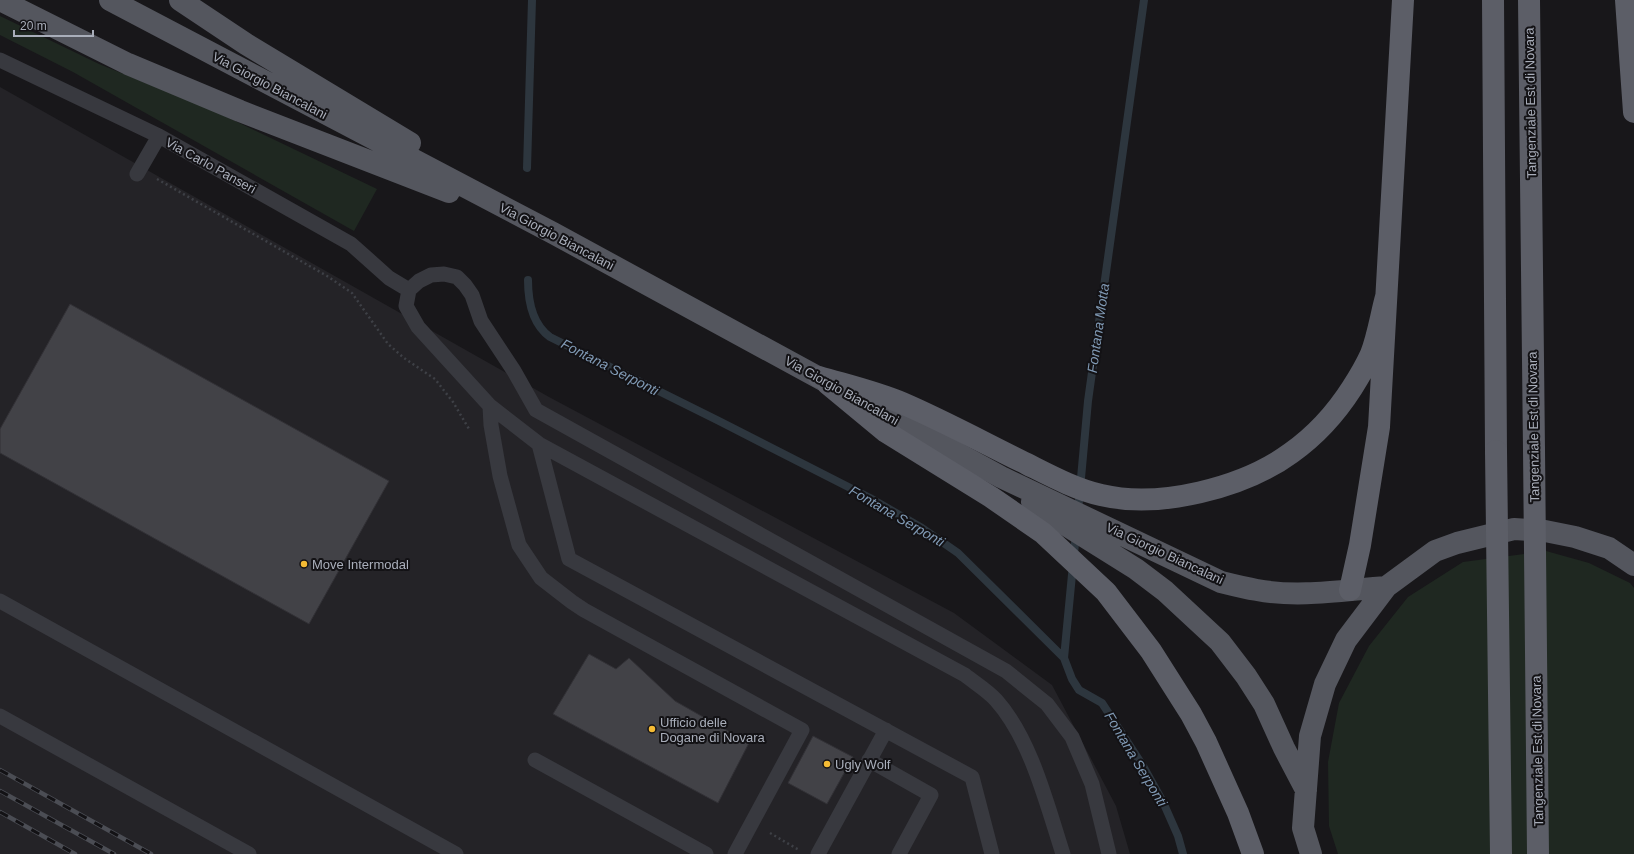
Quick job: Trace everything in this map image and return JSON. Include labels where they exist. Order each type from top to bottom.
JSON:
[{"type":"highway","points":[[1350,590],[1360,546],[1379,427],[1403,0]]},
{"type":"highway","points":[[1493,0],[1496,451],[1501,854]]},
{"type":"highway","name":"Tangenziale Est di Novara","points":[[1529,0],[1538,854]]},
{"type":"highway","points":[[1626,0],[1634,112]]},
{"type":"highway","points":[[819,377],[901,403],[1081,489],[1102,495],[1136,499],[1172,497],[1200,492],[1235,482],[1290,454],[1322,426],[1338,408],[1353,387],[1371,354],[1386,297]]},
{"type":"highway","points":[[819,377],[886,432],[1037,528],[1082,568],[1106,592],[1151,651],[1191,714],[1206,742],[1238,813],[1253,854]]},
{"type":"main road","points":[[0,0],[128,64],[240,110],[553,233]]},
{"type":"main road","name":"Via Giorgio Biancalani","points":[[110,0],[553,233],[1001,477],[1067,517],[1087,527],[1221,582],[1258,591],[1316,593],[1386,587]]},
{"type":"main road","points":[[180,0],[246,44],[459,172],[553,233]]},
{"type":"main road","name":"Via Giorgio Biancalani","points":[[1087,527],[1136,569],[1165,591],[1220,642],[1246,676],[1264,704],[1284,748],[1306,790]]},
{"type":"main road","points":[[1311,854],[1303,828],[1310,736],[1325,684],[1346,640],[1386,587],[1435,551],[1456,543],[1514,529],[1545,531],[1609,548],[1634,565]]},
{"type":"lane","name":"Via Carlo Panseri","points":[[0,60],[159,136],[351,244],[389,278],[409,290]]},
{"type":"lane","points":[[139,172],[159,136]]},
{"type":"lane","points":[[1063,854],[1039,779],[1015,726],[996,700],[965,675],[539,444],[490,406],[418,327],[406,306],[409,290],[419,281],[431,275],[444,274],[457,277],[472,295],[481,321],[514,371],[536,410],[1006,671],[1047,704],[1072,737],[1092,784],[1109,854]]},
{"type":"lane","points":[[490,406],[491,425],[500,476],[519,545],[542,578],[584,610],[802,730],[735,854]]},
{"type":"lane","points":[[539,444],[569,560],[972,777],[992,854]]},
{"type":"lane","points":[[0,601],[456,854]]},
{"type":"lane","points":[[0,716],[249,854]]},
{"type":"lane","points":[[818,854],[886,730]]},
{"type":"lane","points":[[535,760],[706,854]]},
{"type":"lane","points":[[870,760],[931,795],[899,854]]},
{"type":"path","points":[[139,172],[327,276],[352,293],[388,344],[404,358],[434,379],[453,402],[472,435]]},
{"type":"path","points":[[752,823],[800,850]]},
{"type":"shaded area","points":[[0,16],[99,64],[208,108],[377,189],[354,231],[73,72],[0,35]]},
{"type":"shaded area","points":[[0,87],[549,397],[954,613],[1052,685],[1116,806],[1130,854],[0,854]]},
{"type":"shaded area","points":[[1546,551],[1589,563],[1630,583],[1634,588],[1634,854],[1338,854],[1329,826],[1328,762],[1339,703],[1369,646],[1408,597],[1463,562]]},
{"type":"building","points":[[70,304],[389,481],[309,624],[0,453],[0,429]]},
{"type":"building","name":"Ufficio delle Dogane di Novara","points":[[589,654],[616,669],[629,658],[675,701],[749,743],[718,803],[553,714]]},
{"type":"building","points":[[813,736],[853,757],[827,804],[788,783]]},
{"type":"waterway","name":"Fontana Serponti","points":[[527,168],[532,0]]},
{"type":"waterway","name":"Fontana Motta","points":[[1078,511],[1088,401],[1144,0]]},
{"type":"waterway","name":"Fontana Serponti","points":[[528,280],[532,312],[539,326],[550,337],[870,498],[922,528],[958,553],[1064,658],[1072,679],[1079,690],[1102,703],[1143,766],[1163,802],[1178,836],[1183,854]]},
{"type":"waterway","name":"Fontana Motta","points":[[1064,658],[1076,533]]},
{"type":"railway","points":[[0,770],[151,854]]},
{"type":"railway","points":[[0,791],[114,854]]},
{"type":"railway","points":[[0,812],[75,854]]},
{"type":"place","name":"Move Intermodal","points":[[304,564]]},
{"type":"place","name":"Ufficio delle Dogane di Novara","points":[[652,729]]},
{"type":"place","name":"Ugly Wolf","points":[[827,764]]}]
